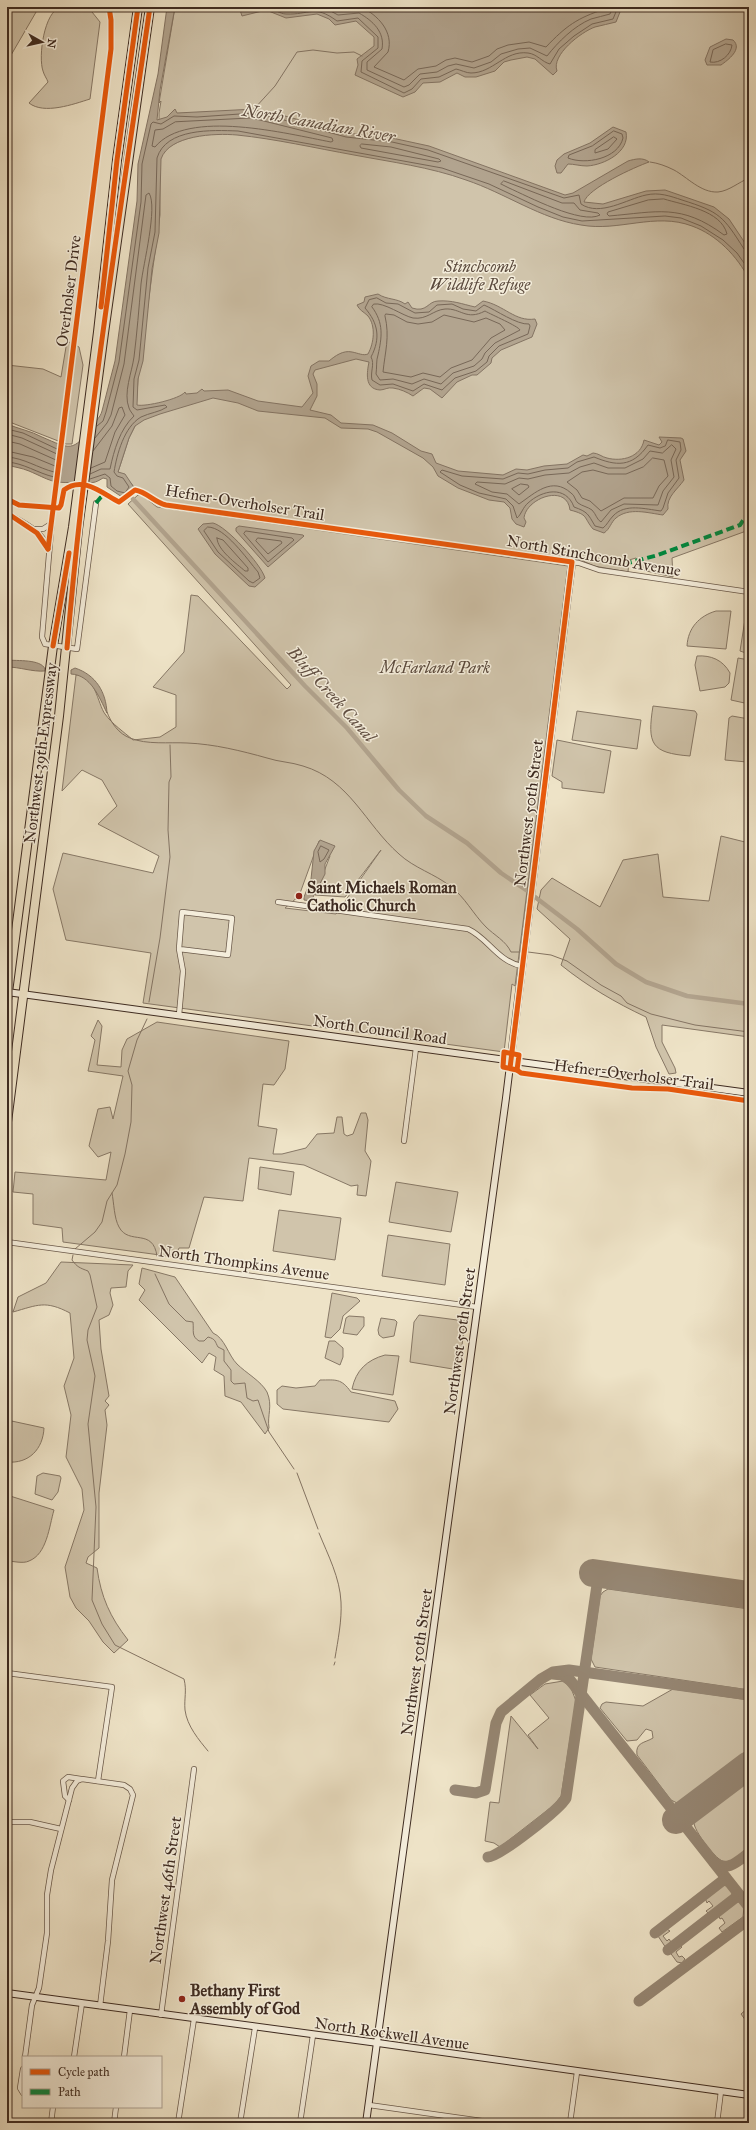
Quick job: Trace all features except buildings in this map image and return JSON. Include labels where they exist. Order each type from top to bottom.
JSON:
[{"type":"highway","name":"Northwest 39th Expressway","points":[[101,333],[117,160],[138,7]]},
{"type":"highway","name":"Northwest 39th Expressway","points":[[7,1122],[67,648],[80,495],[101,333],[150,7]]},
{"type":"highway","name":"Northwest 39th Expressway","points":[[7,995],[53,646],[80,495]]},
{"type":"street","name":"Overholser Drive","points":[[53,646],[45,644],[42,637],[48,549],[112,36],[109,7]]},
{"type":"street","points":[[53,646],[77,649],[96,503]]},
{"type":"street","points":[[7,513],[33,529],[43,538],[48,549]]},
{"type":"street","points":[[33,529],[43,529],[51,524]]},
{"type":"street","name":"North Stinchcomb Avenue","points":[[388,536],[572,562],[599,570],[749,592]]},
{"type":"street","name":"Northwest 50th Street","points":[[366,2123],[510,1061],[572,562]]},
{"type":"street","points":[[278,902],[468,929],[476,934],[493,951],[515,965],[522,966]]},
{"type":"street","points":[[178,949],[228,955],[232,918],[182,912],[178,949],[183,971],[179,1015]]},
{"type":"street","name":"North Council Road","points":[[7,995],[24,995],[179,1015],[749,1093]]},
{"type":"street","points":[[404,1141],[416,1048]]},
{"type":"street","name":"North Thompkins Avenue","points":[[7,1242],[477,1307]]},
{"type":"street","points":[[7,1673],[112,1687],[98,1781]]},
{"type":"street","points":[[7,1757],[9,1744]]},
{"type":"street","name":"Northwest 46th Street","points":[[161,2015],[194,1769]]},
{"type":"street","points":[[69,1800],[65,1796],[63,1781],[68,1777],[127,1786],[132,1792],[133,1800],[112,1880],[108,1941],[100,2006]]},
{"type":"street","points":[[25,2056],[32,2005],[39,1988],[46,1941],[49,1882],[61,1830],[74,1784],[82,1779]]},
{"type":"street","points":[[7,1822],[30,1822],[61,1830]]},
{"type":"street","name":"North Rockwell Avenue","points":[[7,1993],[749,2095]]},
{"type":"street","points":[[74,2056],[82,2003]]},
{"type":"street","points":[[124,2056],[130,2010]]},
{"type":"street","points":[[178,2123],[194,2019]]},
{"type":"street","points":[[240,2123],[255,2028]]},
{"type":"street","points":[[300,2123],[313,2035]]},
{"type":"street","points":[[570,2123],[577,2072]]},
{"type":"street","points":[[22,2075],[20,2088],[22,2091]]},
{"type":"street","points":[[717,2123],[721,2091]]},
{"type":"street","points":[[369,2105],[496,2123]]},
{"type":"street","points":[[51,2123],[53,2108]]},
{"type":"street","points":[[114,2123],[116,2108]]},
{"type":"green space","points":[[7,7],[39,7],[7,62]]},
{"type":"green space","points":[[61,7],[88,7],[100,22],[90,99],[59,107],[43,108],[29,103],[48,82],[43,72],[41,56],[42,46],[50,17],[55,10]]},
{"type":"green space","name":"Stinchcomb Wildlife Refuge","points":[[175,7],[749,7],[749,530],[672,558],[673,577],[642,570],[636,558],[629,560],[628,572],[594,566],[581,560],[175,504],[157,500],[145,491],[135,489],[131,483],[118,472],[129,438],[135,426],[138,379],[160,215],[159,113],[161,101],[159,103]]},
{"type":"green space","points":[[67,341],[79,347],[83,365],[72,444],[66,444],[7,421],[7,365],[43,369],[61,377]]},
{"type":"green space","name":"McFarland Park","points":[[138,495],[142,495],[157,507],[568,566],[515,986],[512,984],[504,1052],[143,1003],[151,953],[66,940],[53,889],[63,853],[153,873],[159,856],[98,824],[117,806],[102,780],[82,770],[62,791],[76,675],[82,675],[87,678],[95,690],[102,710],[115,725],[133,740],[160,737],[176,727],[176,695],[153,687],[184,652],[191,595],[198,596],[287,689],[291,685],[128,504]],"holes":[[[319,841],[330,856],[315,895],[345,897],[381,850],[336,914],[285,908],[299,896]]]},
{"type":"green space","points":[[716,611],[731,611],[726,649],[687,646],[692,628],[704,616]]},
{"type":"green space","points":[[746,613],[749,614],[749,654],[740,651]]},
{"type":"green space","points":[[697,656],[707,656],[716,659],[724,665],[730,673],[729,683],[725,687],[700,691],[695,665]]},
{"type":"green space","points":[[738,658],[749,660],[749,704],[731,700]]},
{"type":"green space","points":[[653,706],[695,711],[697,714],[690,756],[677,755],[667,752],[660,749],[655,744],[652,738],[651,729]]},
{"type":"green space","points":[[577,711],[641,720],[637,749],[572,740]]},
{"type":"green space","points":[[732,716],[749,719],[749,761],[747,762],[725,760],[729,718]]},
{"type":"green space","points":[[557,740],[611,751],[604,793],[562,788],[562,782],[552,776]]},
{"type":"green space","points":[[721,836],[749,843],[749,1037],[662,1025],[662,1042],[676,1073],[669,1074],[656,1047],[646,1017],[602,994],[561,965],[570,939],[537,909],[541,890],[552,878],[600,907],[623,860],[658,854],[663,897],[709,901]]},
{"type":"green space","points":[[98,1020],[102,1026],[97,1065],[121,1067],[122,1050],[127,1039],[157,1022],[289,1041],[285,1069],[274,1085],[263,1084],[258,1126],[277,1129],[273,1154],[282,1154],[306,1148],[317,1134],[334,1133],[337,1117],[342,1117],[344,1134],[347,1136],[353,1134],[361,1113],[366,1113],[368,1120],[365,1151],[371,1161],[366,1196],[357,1195],[358,1185],[351,1186],[304,1165],[249,1158],[243,1201],[204,1197],[189,1248],[179,1248],[175,1257],[63,1242],[62,1228],[33,1224],[33,1194],[13,1192],[15,1172],[106,1180],[111,1152],[98,1157],[89,1146],[98,1109],[110,1107],[113,1119],[123,1076],[88,1071],[95,1040],[91,1036]]},
{"type":"green space","points":[[260,1167],[294,1172],[291,1195],[258,1189]]},
{"type":"green space","points":[[396,1182],[458,1192],[451,1232],[389,1222]]},
{"type":"green space","points":[[279,1210],[341,1218],[335,1260],[273,1251]]},
{"type":"green space","points":[[388,1235],[450,1244],[445,1285],[382,1276]]},
{"type":"green space","points":[[61,1262],[133,1265],[128,1271],[126,1287],[111,1288],[110,1293],[113,1305],[109,1315],[99,1320],[101,1349],[109,1396],[105,1401],[109,1405],[105,1410],[107,1425],[99,1493],[99,1548],[88,1557],[86,1563],[97,1568],[101,1588],[107,1606],[111,1615],[128,1640],[114,1653],[103,1642],[89,1621],[76,1608],[70,1597],[65,1567],[84,1510],[82,1489],[66,1457],[71,1415],[64,1386],[74,1358],[70,1313],[48,1305],[29,1307],[13,1312],[18,1297],[46,1283]]},
{"type":"green space","points":[[142,1268],[175,1277],[213,1333],[221,1339],[237,1364],[257,1381],[267,1392],[270,1402],[269,1428],[265,1434],[241,1402],[225,1396],[224,1376],[214,1370],[216,1357],[209,1353],[202,1363],[139,1300],[145,1290],[139,1284]]},
{"type":"green space","points":[[332,1293],[357,1298],[360,1301],[343,1316],[340,1329],[331,1338],[325,1337]]},
{"type":"green space","points":[[419,1315],[465,1321],[459,1370],[410,1362],[414,1322]]},
{"type":"green space","points":[[349,1316],[364,1317],[364,1326],[357,1335],[343,1333],[346,1318]]},
{"type":"green space","points":[[381,1318],[395,1320],[397,1322],[394,1336],[383,1338],[379,1335],[378,1330]]},
{"type":"green space","points":[[329,1341],[335,1341],[343,1348],[343,1357],[340,1365],[325,1358]]},
{"type":"green space","points":[[385,1355],[399,1356],[393,1395],[352,1389],[359,1371],[368,1363]]},
{"type":"green space","points":[[320,1380],[338,1381],[344,1384],[351,1392],[395,1401],[398,1409],[389,1422],[283,1409],[277,1404],[277,1390],[282,1386],[296,1388],[315,1386]]},
{"type":"green space","points":[[7,1420],[44,1428],[43,1436],[38,1449],[28,1458],[15,1462],[7,1462]]},
{"type":"green space","points":[[43,1473],[60,1476],[61,1478],[58,1492],[52,1500],[35,1494],[37,1476]]},
{"type":"green space","points":[[7,1495],[54,1510],[44,1546],[35,1557],[27,1562],[7,1561]]},
{"type":"green space","points":[[608,1589],[749,1609],[749,1690],[595,1667],[591,1659],[600,1596]]},
{"type":"green space","points":[[563,1681],[571,1688],[576,1701],[561,1796],[554,1805],[500,1847],[494,1843],[485,1841],[490,1802],[499,1803],[511,1716],[538,1749],[528,1735],[549,1718],[530,1695],[545,1684]]},
{"type":"green space","points":[[673,1689],[749,1700],[749,1753],[685,1801],[677,1803],[671,1800],[637,1755],[639,1745],[653,1738],[652,1731],[646,1729],[637,1740],[627,1741],[600,1708],[602,1704],[606,1702],[643,1706]]},
{"type":"green space","points":[[749,1777],[749,1847],[735,1859],[728,1862],[721,1861],[706,1845],[697,1832],[694,1822],[697,1816]]},
{"type":"green space","points":[[722,1885],[727,1886],[732,1892],[732,1897],[711,1914],[708,1913],[706,1911],[713,1906],[709,1901],[707,1903],[705,1898]]},
{"type":"green space","points":[[735,1902],[740,1902],[744,1907],[743,1917],[722,1932],[719,1928],[725,1923],[722,1918],[720,1919],[718,1914]]},
{"type":"green space","points":[[665,1928],[670,1931],[663,1936],[667,1941],[669,1939],[671,1942],[666,1948],[658,1936]]},
{"type":"green space","points":[[678,1944],[682,1947],[676,1952],[679,1957],[682,1956],[685,1959],[682,1963],[677,1962],[669,1951]]},
{"type":"green space","points":[[749,2007],[749,2025],[741,2014]]},
{"type":"water","points":[[167,7],[175,7],[160,90],[157,120],[167,117],[175,109],[177,113],[255,109],[260,112],[274,113],[347,133],[392,138],[429,146],[565,195],[573,193],[628,161],[644,159],[649,162],[623,173],[603,185],[587,196],[584,202],[603,204],[646,191],[665,190],[714,207],[729,219],[749,249],[749,279],[739,262],[718,241],[701,230],[678,222],[651,221],[609,226],[581,225],[566,222],[537,212],[480,185],[452,175],[424,168],[252,137],[228,134],[194,137],[173,145],[166,151],[161,159],[159,233],[152,269],[143,361],[138,379],[137,405],[162,402],[182,395],[185,392],[186,394],[197,393],[202,389],[204,391],[228,390],[258,401],[302,407],[313,393],[308,376],[311,366],[319,361],[329,361],[337,355],[345,352],[352,352],[362,355],[368,354],[373,340],[371,320],[360,310],[357,305],[364,302],[365,297],[378,294],[405,304],[408,302],[412,308],[417,309],[424,308],[438,301],[452,302],[475,307],[483,301],[497,306],[515,316],[535,319],[537,324],[532,337],[501,350],[492,358],[491,363],[477,375],[472,375],[457,382],[442,398],[430,389],[424,388],[413,396],[396,388],[380,390],[375,389],[371,387],[367,375],[369,362],[356,359],[315,370],[313,374],[317,384],[317,396],[310,410],[331,415],[341,423],[373,425],[392,433],[421,451],[432,454],[436,463],[458,471],[503,475],[516,469],[527,470],[544,466],[567,464],[583,455],[587,456],[593,453],[613,459],[625,459],[639,451],[644,440],[659,445],[662,442],[659,437],[681,438],[683,439],[686,451],[680,460],[684,480],[673,493],[669,501],[668,509],[663,515],[645,512],[627,513],[616,518],[608,530],[604,533],[593,529],[583,515],[570,510],[567,502],[562,497],[555,495],[547,496],[539,500],[526,511],[524,518],[526,522],[524,527],[516,524],[512,519],[510,508],[504,502],[489,500],[458,488],[438,476],[433,467],[423,458],[377,432],[368,429],[341,428],[325,418],[258,411],[238,403],[213,398],[160,414],[144,420],[135,426],[129,438],[118,472],[125,474],[135,489],[125,499],[107,487],[107,479],[103,478],[93,483],[56,482],[26,470],[7,465],[7,424],[34,433],[59,444],[70,446],[75,445],[86,435],[101,413],[115,361],[137,201],[138,164],[158,74]]},
{"type":"water","points":[[239,7],[622,7],[616,22],[595,27],[582,34],[568,45],[558,58],[556,65],[557,71],[553,75],[535,59],[527,57],[504,62],[495,71],[476,77],[465,77],[457,73],[440,82],[423,83],[415,92],[403,97],[355,75],[358,65],[357,59],[374,46],[374,37],[356,21],[335,25],[329,19],[317,14],[286,18],[266,10],[242,16]]},
{"type":"water","points":[[726,39],[733,40],[736,43],[733,54],[721,65],[707,65],[705,60],[710,47]]},
{"type":"water","points":[[613,127],[626,132],[624,146],[614,156],[594,165],[584,166],[568,164],[561,173],[557,173],[555,166],[557,160],[564,154],[590,143]]},
{"type":"water","points":[[213,523],[234,538],[257,564],[265,578],[255,587],[249,586],[215,554],[198,529],[203,524]]},
{"type":"water","points":[[239,526],[304,536],[268,567],[236,531],[236,528]]},
{"type":"water","points":[[7,660],[34,662],[43,666],[45,671],[7,667]]},
{"type":"water","points":[[75,668],[89,675],[98,685],[105,698],[107,713],[94,688],[84,678],[71,674],[71,670]]},
{"type":"water","points":[[320,840],[335,846],[325,864],[325,874],[311,901],[304,900],[311,879],[314,851]]},
{"type":"waterway","name":"North Canadian River","points":[[254,109],[275,86],[297,52],[313,50],[337,53],[354,52],[362,56]]},
{"type":"waterway","points":[[650,162],[671,169],[694,184],[712,192],[726,190],[749,178]]},
{"type":"waterway","name":"Bluff Creek Canal","points":[[133,499],[305,686],[347,728],[399,790],[426,816],[467,843],[501,873],[526,890]]},
{"type":"waterway","points":[[107,712],[113,724],[119,731],[126,736],[137,740],[144,742],[218,746],[238,750],[303,766],[333,781],[356,804],[376,830],[399,854],[455,890],[486,927],[500,938],[511,952],[520,952]]},
{"type":"waterway","points":[[149,1002],[160,938],[170,857],[168,830],[169,782],[171,777],[170,745]]},
{"type":"waterway","name":"Bluff Creek Canal","points":[[535,897],[577,929],[616,964],[646,982],[687,996],[749,1004]]},
{"type":"waterway","points":[[528,952],[551,955],[567,961],[601,985],[621,996],[627,1003],[651,1014],[695,1025],[749,1032]]},
{"type":"waterway","points":[[75,1249],[95,1232],[102,1222],[107,1201],[117,1185],[131,1122],[132,1085],[128,1071],[137,1040],[147,1019]]},
{"type":"waterway","points":[[112,1193],[117,1223],[123,1233],[146,1239],[151,1242],[155,1247],[157,1256]]},
{"type":"waterway","points":[[73,1255],[72,1260],[79,1267],[88,1271],[90,1275],[97,1307],[88,1330],[87,1340],[95,1376],[88,1424],[96,1507],[92,1600],[102,1624],[115,1645],[184,1679],[186,1716],[194,1732],[208,1751]]},
{"type":"waterway","points":[[155,1274],[169,1304],[186,1321],[193,1322],[193,1333],[196,1339],[199,1341],[204,1341],[208,1337],[211,1338],[215,1341],[218,1347],[224,1350],[224,1361],[231,1370],[231,1381],[234,1384],[245,1383],[247,1398],[253,1401],[258,1400],[269,1432],[294,1469]]},
{"type":"waterway","points":[[297,1473],[318,1529]]},
{"type":"waterway","points":[[319,1533],[333,1567],[340,1593],[340,1630],[335,1658]]},
{"type":"taxiway","points":[[488,1857],[504,1849],[529,1832],[553,1812],[566,1798],[597,1585],[603,1577],[617,1577]]},
{"type":"taxiway","points":[[455,1790],[476,1793],[485,1790],[496,1723],[501,1712],[541,1679],[553,1672],[569,1670],[749,1695]]},
{"type":"taxiway","points":[[553,1674],[562,1675],[570,1680],[749,1907]]},
{"type":"taxiway","points":[[714,1862],[723,1866],[732,1865],[749,1853]]},
{"type":"taxiway","points":[[655,1933],[726,1878]]},
{"type":"taxiway","points":[[668,1950],[739,1895]]},
{"type":"taxiway","points":[[639,2001],[749,1919]]},
{"type":"runway","points":[[593,1573],[749,1595]]},
{"type":"runway","points":[[676,1820],[749,1765]]},
{"type":"marked path","points":[[96,503],[101,497],[108,494]]},
{"type":"marked path","points":[[624,564],[658,555],[740,525],[749,512]]},
{"type":"cycle path","points":[[48,549],[111,49],[111,20],[109,7]]},
{"type":"cycle path","points":[[101,307],[117,160],[138,7]]},
{"type":"cycle path","points":[[67,648],[74,568],[93,407],[150,7]]},
{"type":"cycle path","name":"Hefner-Overholser Trail","points":[[7,499],[19,505],[59,508],[64,490],[78,484],[93,487],[119,502],[135,490],[166,505],[572,562],[510,1068]]},
{"type":"cycle path","points":[[7,513],[37,533],[48,549]]},
{"type":"cycle path","points":[[53,646],[69,553]]},
{"type":"cycle path","points":[[504,1052],[519,1055],[517,1070],[503,1067],[504,1052]]},
{"type":"cycle path","name":"Hefner-Overholser Trail","points":[[517,1070],[521,1073],[632,1088],[668,1089],[749,1101]]},
{"type":"place","name":"Saint Michaels Roman Catholic Church","points":[[299,896]]},
{"type":"place","name":"Bethany First Assembly of God","points":[[182,1999]]}]
